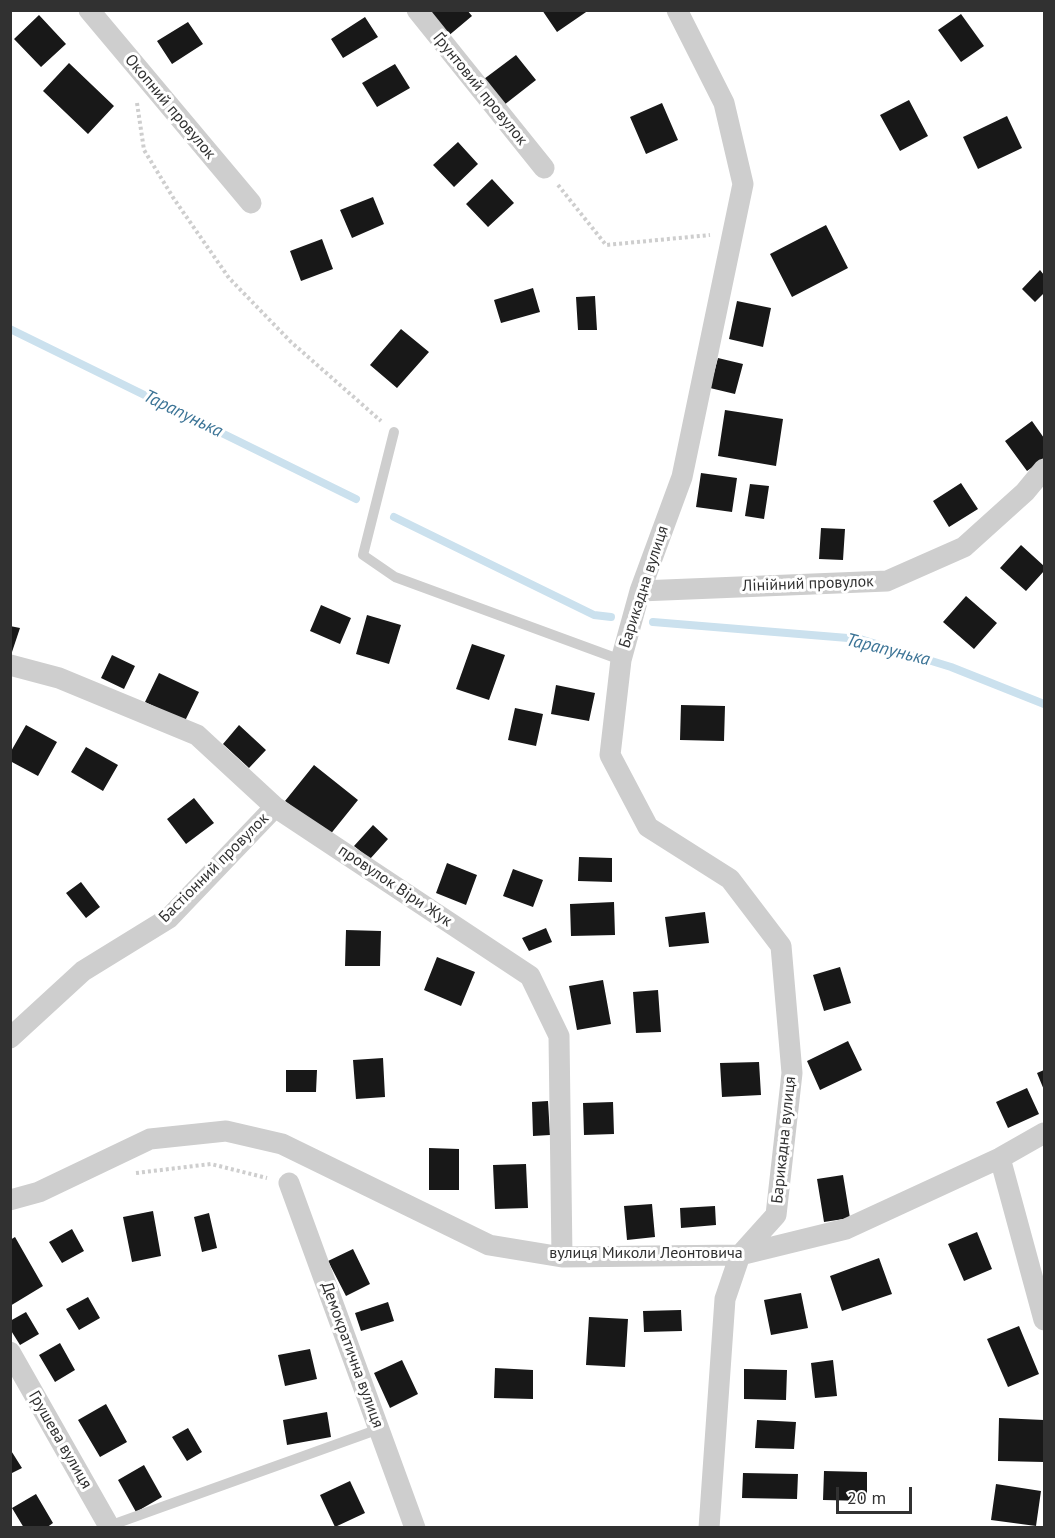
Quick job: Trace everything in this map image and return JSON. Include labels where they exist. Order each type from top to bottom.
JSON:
[{"type":"street","name":"Окопний провулок","points":[[89,10],[251,203]]},
{"type":"street","name":"Ґрунтовий провулок","points":[[417,10],[544,168]]},
{"type":"street","name":"Барикадна вулиця","points":[[677,10],[724,103],[743,184],[682,477],[640,591],[621,660],[610,756],[648,827],[730,879],[781,946],[792,1073],[776,1215],[740,1255],[725,1299],[709,1527]]},
{"type":"street","name":"Лінійний провулок","points":[[640,591],[887,582],[964,547],[1025,492],[1044,469]]},
{"type":"street","name":"провулок Віри Жук","points":[[10,665],[58,678],[197,735],[275,807],[530,976],[559,1036],[562,1257]]},
{"type":"street","name":"Бастіонний провулок","points":[[10,1038],[83,971],[169,918],[275,807]]},
{"type":"street","name":"вулиця Миколи Леонтовича","points":[[10,1200],[39,1192],[150,1139],[226,1131],[282,1144],[489,1245],[562,1257],[740,1255],[846,1229],[1000,1158],[1044,1134]]},
{"type":"street","points":[[1000,1158],[1044,1320]]},
{"type":"street","name":"Демократична вулиця","points":[[289,1183],[414,1527]]},
{"type":"street","name":"Грушева вулиця","points":[[10,1352],[110,1527]]},
{"type":"lane","points":[[394,432],[363,555],[395,577],[621,660]]},
{"type":"lane","points":[[110,1527],[379,1429]]},
{"type":"path","points":[[138,69],[137,107],[144,150],[180,208],[229,278],[291,342],[394,432]]},
{"type":"path","points":[[544,168],[606,245],[732,233]]},
{"type":"path","points":[[126,1176],[212,1164],[289,1183]]},
{"type":"building","points":[[425,10],[467,10],[472,16],[447,37]]},
{"type":"building","points":[[542,10],[589,10],[557,32]]},
{"type":"building","points":[[961,14],[984,46],[961,62],[938,30]]},
{"type":"building","points":[[39,15],[66,44],[41,67],[14,39]]},
{"type":"building","points":[[365,17],[378,37],[343,58],[331,39]]},
{"type":"building","points":[[188,22],[203,44],[172,64],[157,41]]},
{"type":"building","points":[[516,55],[536,80],[504,105],[484,79]]},
{"type":"building","points":[[69,63],[114,106],[88,134],[43,91]]},
{"type":"building","points":[[395,64],[410,88],[377,107],[362,83]]},
{"type":"building","points":[[909,100],[928,136],[900,151],[880,115]]},
{"type":"building","points":[[662,103],[678,140],[646,154],[630,117]]},
{"type":"building","points":[[1007,116],[1022,148],[978,169],[963,137]]},
{"type":"building","points":[[458,142],[478,164],[454,187],[433,165]]},
{"type":"building","points":[[492,179],[514,203],[488,227],[466,204]]},
{"type":"building","points":[[373,197],[384,224],[352,238],[340,210]]},
{"type":"building","points":[[826,225],[848,268],[792,297],[770,254]]},
{"type":"building","points":[[322,239],[333,269],[301,281],[290,251]]},
{"type":"building","points":[[1040,270],[1044,275],[1044,293],[1035,302],[1022,289]]},
{"type":"building","points":[[533,288],[540,312],[501,323],[494,300]]},
{"type":"building","points":[[595,296],[597,330],[578,330],[576,297]]},
{"type":"building","points":[[737,301],[771,308],[763,347],[729,339]]},
{"type":"building","points":[[401,329],[429,352],[397,388],[370,365]]},
{"type":"building","points":[[718,358],[743,364],[735,394],[710,388]]},
{"type":"building","points":[[725,410],[783,419],[776,466],[718,456]]},
{"type":"building","points":[[1032,421],[1044,438],[1044,459],[1027,471],[1005,441]]},
{"type":"building","points":[[701,473],[737,478],[732,512],[696,507]]},
{"type":"building","points":[[961,483],[978,509],[949,527],[933,501]]},
{"type":"building","points":[[750,484],[769,486],[764,519],[745,516]]},
{"type":"building","points":[[821,528],[845,529],[843,560],[819,559]]},
{"type":"building","points":[[1021,545],[1044,566],[1044,571],[1026,591],[1000,568]]},
{"type":"building","points":[[966,596],[997,623],[974,649],[943,622]]},
{"type":"building","points":[[321,605],[351,618],[340,644],[310,631]]},
{"type":"building","points":[[367,615],[401,625],[389,664],[356,654]]},
{"type":"building","points":[[10,626],[20,628],[11,655],[10,655]]},
{"type":"building","points":[[472,644],[505,655],[489,700],[456,689]]},
{"type":"building","points":[[112,655],[135,666],[124,689],[101,678]]},
{"type":"building","points":[[159,673],[199,692],[185,721],[145,702]]},
{"type":"building","points":[[556,685],[595,693],[589,721],[551,714]]},
{"type":"building","points":[[681,705],[725,706],[724,741],[680,740]]},
{"type":"building","points":[[515,708],[543,714],[536,746],[508,740]]},
{"type":"building","points":[[26,725],[57,742],[38,776],[10,761],[10,753]]},
{"type":"building","points":[[239,725],[266,750],[249,768],[223,744]]},
{"type":"building","points":[[86,747],[118,765],[103,791],[71,772]]},
{"type":"building","points":[[314,765],[358,800],[329,836],[285,801]]},
{"type":"building","points":[[194,798],[214,823],[186,844],[167,819]]},
{"type":"building","points":[[373,825],[388,839],[370,859],[354,846]]},
{"type":"building","points":[[579,857],[612,858],[612,882],[578,881]]},
{"type":"building","points":[[447,863],[477,875],[466,905],[436,893]]},
{"type":"building","points":[[513,869],[543,880],[533,907],[503,896]]},
{"type":"building","points":[[81,882],[100,907],[86,918],[66,893]]},
{"type":"building","points":[[614,902],[615,935],[571,936],[570,904]]},
{"type":"building","points":[[705,912],[709,943],[669,947],[665,917]]},
{"type":"building","points":[[546,928],[552,942],[529,951],[522,938]]},
{"type":"building","points":[[346,930],[381,931],[380,966],[345,966]]},
{"type":"building","points":[[437,957],[475,972],[461,1006],[424,990]]},
{"type":"building","points":[[840,967],[851,1003],[824,1011],[813,975]]},
{"type":"building","points":[[603,980],[611,1024],[577,1030],[569,986]]},
{"type":"building","points":[[658,990],[661,1032],[636,1033],[633,992]]},
{"type":"building","points":[[848,1041],[862,1070],[820,1090],[807,1061]]},
{"type":"building","points":[[383,1058],[385,1097],[356,1099],[353,1060]]},
{"type":"building","points":[[759,1062],[761,1095],[722,1097],[720,1063]]},
{"type":"building","points":[[286,1070],[317,1070],[316,1092],[286,1092]]},
{"type":"building","points":[[1044,1070],[1044,1090],[1037,1073]]},
{"type":"building","points":[[1027,1088],[1039,1114],[1008,1128],[996,1102]]},
{"type":"building","points":[[548,1101],[550,1135],[533,1136],[532,1102]]},
{"type":"building","points":[[613,1102],[614,1134],[584,1135],[583,1103]]},
{"type":"building","points":[[429,1148],[459,1149],[459,1190],[429,1190]]},
{"type":"building","points":[[526,1164],[528,1208],[495,1209],[493,1165]]},
{"type":"building","points":[[843,1175],[850,1218],[824,1222],[817,1179]]},
{"type":"building","points":[[652,1204],[655,1237],[627,1240],[624,1206]]},
{"type":"building","points":[[715,1206],[716,1225],[681,1228],[680,1208]]},
{"type":"building","points":[[153,1211],[161,1256],[132,1262],[123,1217]]},
{"type":"building","points":[[209,1213],[217,1248],[202,1252],[194,1217]]},
{"type":"building","points":[[72,1229],[84,1251],[62,1263],[49,1242]]},
{"type":"building","points":[[977,1232],[992,1269],[964,1281],[948,1244]]},
{"type":"building","points":[[15,1237],[43,1286],[10,1306],[10,1240]]},
{"type":"building","points":[[353,1249],[370,1284],[346,1296],[328,1261]]},
{"type":"building","points":[[879,1258],[892,1294],[842,1311],[830,1276]]},
{"type":"building","points":[[801,1293],[808,1328],[771,1335],[764,1300]]},
{"type":"building","points":[[88,1297],[100,1318],[79,1330],[66,1309]]},
{"type":"building","points":[[388,1302],[394,1321],[361,1331],[355,1313]]},
{"type":"building","points":[[681,1310],[682,1331],[644,1332],[643,1311]]},
{"type":"building","points":[[26,1312],[39,1334],[20,1345],[10,1329],[10,1321]]},
{"type":"building","points":[[589,1317],[628,1319],[625,1367],[586,1365]]},
{"type":"building","points":[[1019,1326],[1039,1374],[1008,1387],[987,1339]]},
{"type":"building","points":[[60,1343],[75,1370],[55,1382],[39,1355]]},
{"type":"building","points":[[310,1349],[317,1379],[285,1386],[278,1355]]},
{"type":"building","points":[[402,1360],[418,1394],[390,1408],[374,1373]]},
{"type":"building","points":[[833,1360],[837,1396],[815,1398],[811,1363]]},
{"type":"building","points":[[495,1368],[533,1370],[533,1399],[494,1398]]},
{"type":"building","points":[[744,1369],[787,1370],[786,1400],[744,1399]]},
{"type":"building","points":[[106,1404],[127,1442],[100,1457],[78,1420]]},
{"type":"building","points":[[327,1412],[331,1437],[287,1445],[283,1420]]},
{"type":"building","points":[[999,1418],[1044,1420],[1044,1462],[998,1461]]},
{"type":"building","points":[[757,1420],[796,1422],[794,1449],[755,1448]]},
{"type":"building","points":[[188,1428],[202,1452],[187,1461],[172,1437]]},
{"type":"building","points":[[10,1449],[22,1468],[10,1474]]},
{"type":"building","points":[[144,1465],[162,1497],[136,1512],[118,1480]]},
{"type":"building","points":[[824,1471],[867,1472],[867,1501],[823,1500]]},
{"type":"building","points":[[743,1473],[798,1474],[797,1499],[742,1498]]},
{"type":"building","points":[[350,1481],[365,1513],[335,1527],[320,1495]]},
{"type":"building","points":[[996,1484],[1041,1491],[1036,1526],[991,1520]]},
{"type":"building","points":[[36,1494],[53,1523],[46,1528],[24,1528],[12,1508]]},
{"type":"waterway","name":"Тарапунька","points":[[10,329],[356,499]]},
{"type":"waterway","name":"Тарапунька","points":[[394,517],[594,615],[611,617]]},
{"type":"waterway","name":"Тарапунька","points":[[653,622],[860,639],[951,667],[1044,704]]}]
